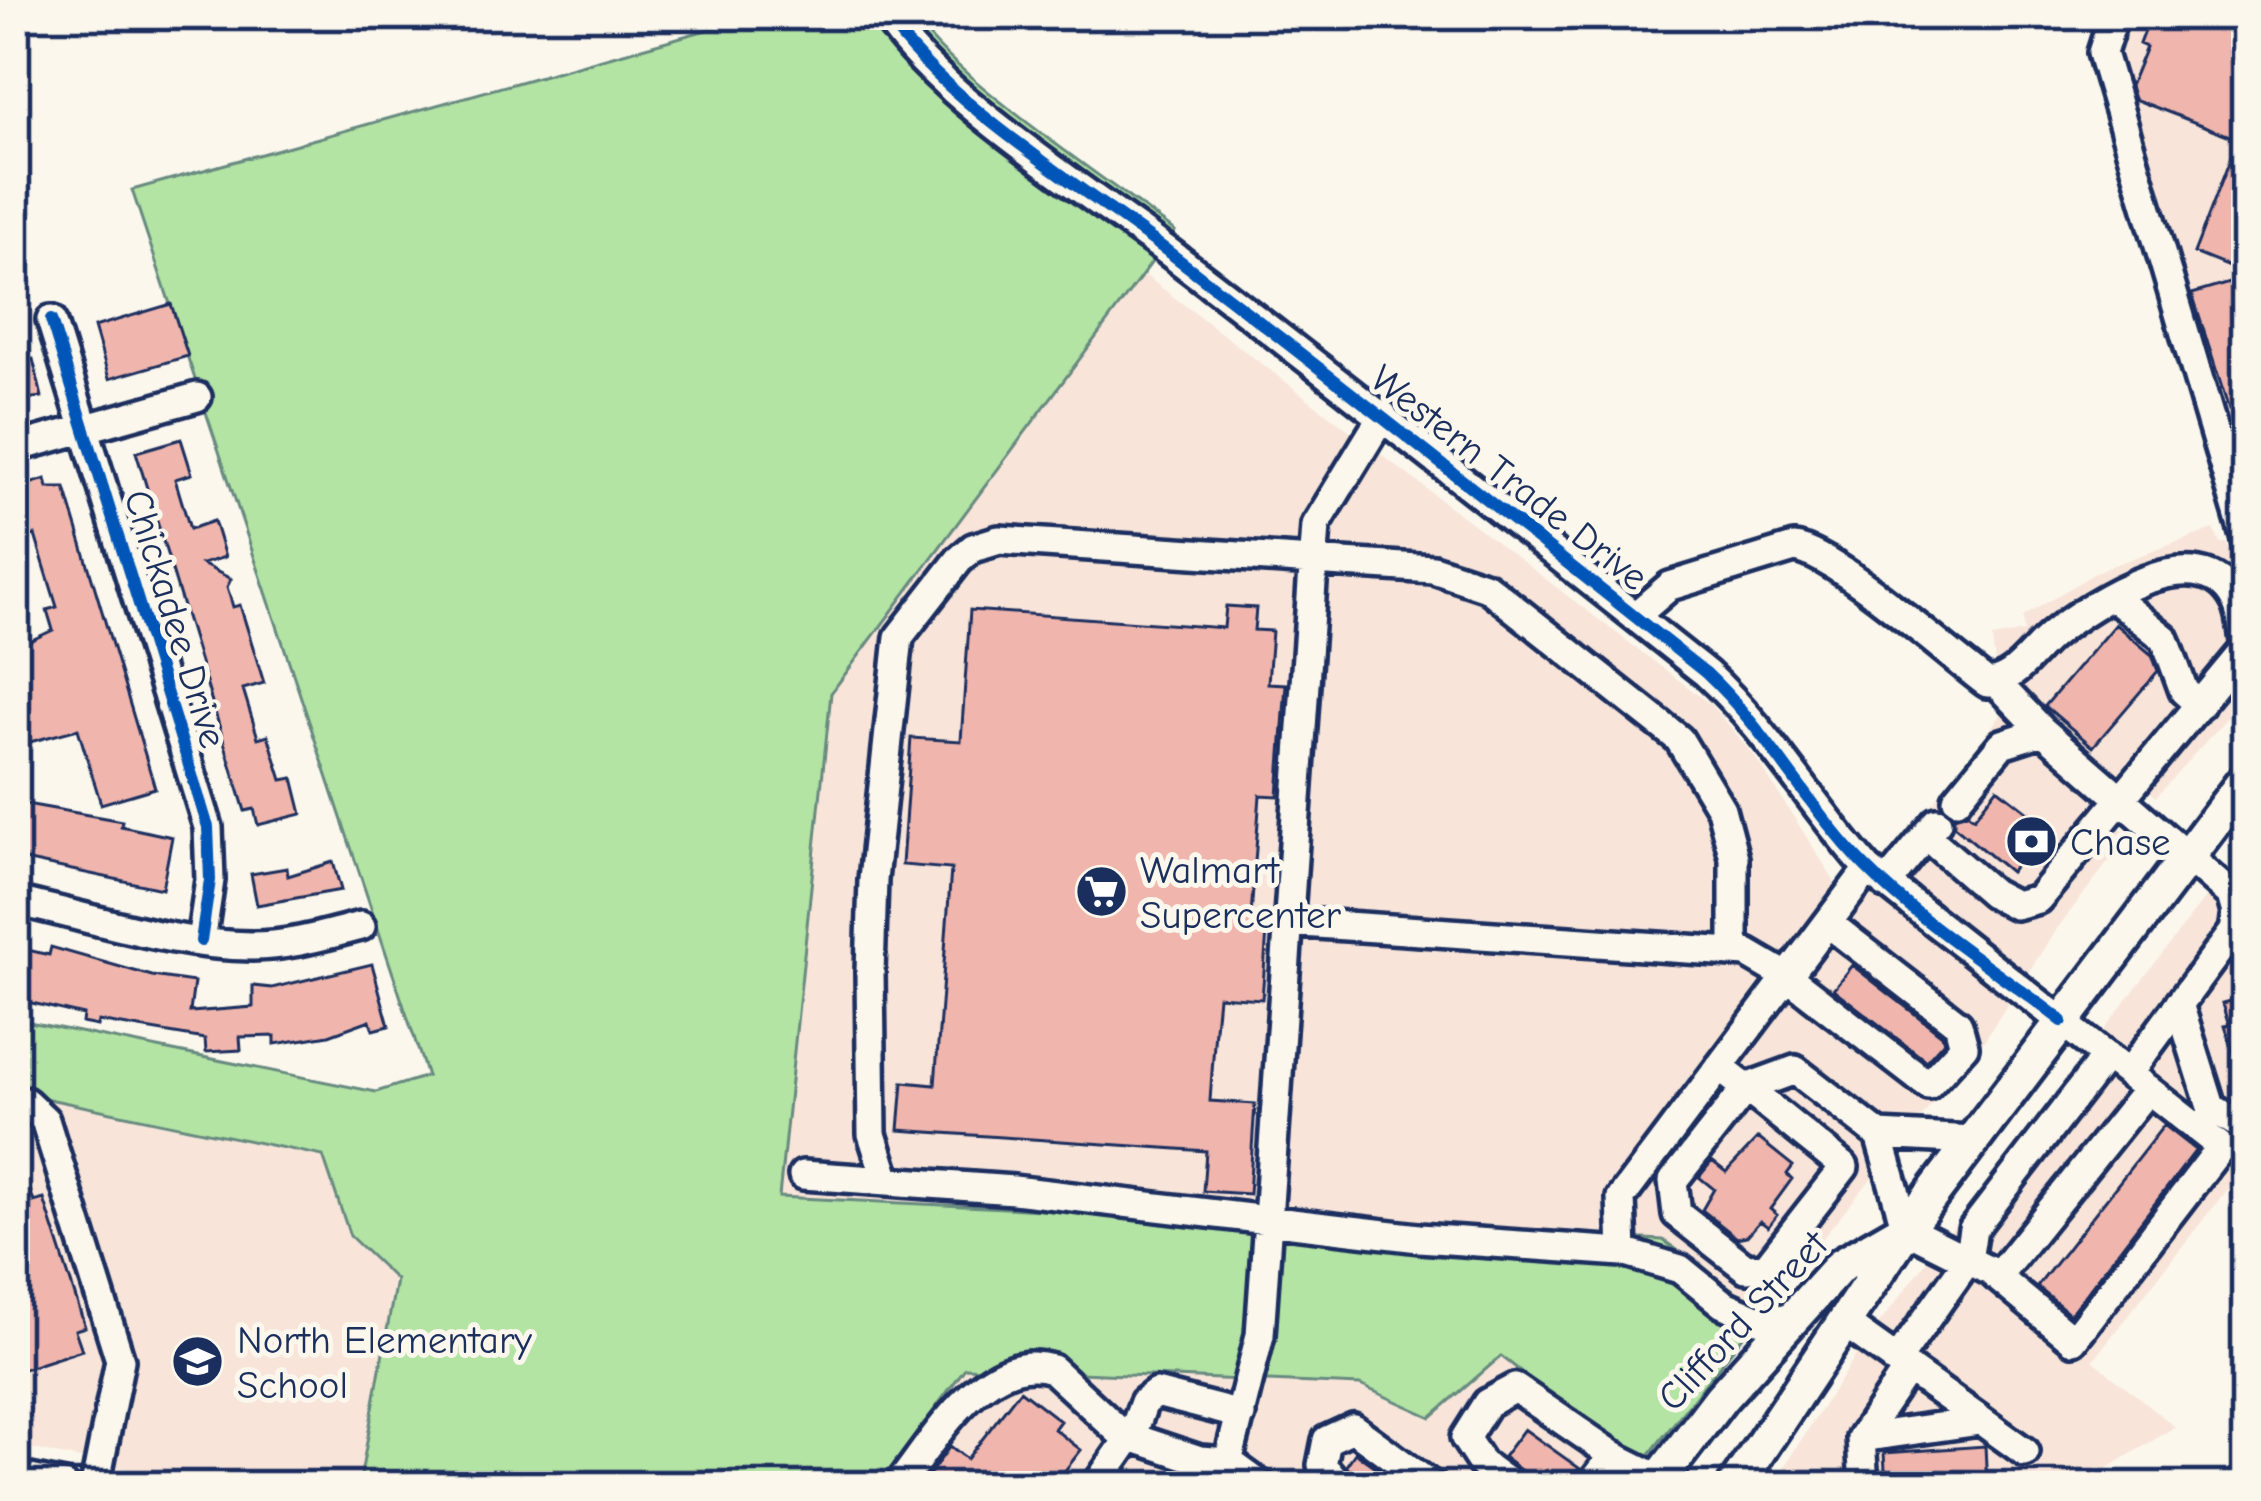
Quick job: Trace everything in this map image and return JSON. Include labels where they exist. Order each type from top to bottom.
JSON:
[{"type":"main road","name":"Clifford Street","points":[[1735,1486],[1906,1228],[2246,779]]},
{"type":"main road","name":"Clifford Street","points":[[1657,1482],[1753,1363],[1840,1266],[1906,1228]]},
{"type":"street","name":"Western Trade Drive","points":[[886,15],[900,38],[964,98],[1383,415],[1738,702],[1877,876],[2221,1148],[2073,1340],[1997,1277]]},
{"type":"street","points":[[2114,15],[2102,53],[2246,540]]},
{"type":"street","name":"Chickadee Drive","points":[[51,320],[208,826],[210,880],[201,941]]},
{"type":"street","points":[[15,448],[197,397]]},
{"type":"street","points":[[1226,1474],[1260,1335],[1316,525],[1383,415]]},
{"type":"street","points":[[887,1181],[872,1134],[873,880],[899,637],[917,610],[974,548],[1000,541],[1433,569],[1469,578],[1679,739],[1708,783],[1731,846],[1734,952]]},
{"type":"street","points":[[1623,1252],[1621,1198],[1828,923],[1931,829],[1992,893],[2015,905],[2038,899],[2246,648],[2236,601],[2204,572],[2177,571],[2112,596],[2050,637],[1997,682],[1987,683],[1808,549],[1794,548],[1670,586],[1652,596],[1635,616]]},
{"type":"street","points":[[2112,596],[2165,639],[2185,691],[2200,705]]},
{"type":"street","points":[[1997,682],[2043,731],[2231,895],[2246,940]]},
{"type":"street","points":[[1957,799],[2002,744],[2043,731]]},
{"type":"street","points":[[15,901],[201,941],[251,946],[302,941],[361,926]]},
{"type":"street","points":[[1879,1135],[1906,1228],[1997,1277],[2128,1073],[2234,931],[2236,913]]},
{"type":"street","points":[[1287,922],[1747,953],[1788,977],[1928,1085],[1964,1046],[1958,1024],[1828,923]]},
{"type":"street","points":[[2179,1004],[2211,1107],[2235,1122],[2246,1120]]},
{"type":"street","points":[[1719,1067],[1746,1088],[1844,1167],[1766,1267],[1756,1270],[1677,1214],[1673,1181],[1746,1088],[1795,1070],[1879,1135],[1973,1140]]},
{"type":"street","points":[[1864,1486],[1862,1438],[1968,1260],[1973,1229],[2128,1073]]},
{"type":"street","points":[[15,1100],[26,1102],[44,1120],[120,1360],[95,1486]]},
{"type":"street","points":[[802,1175],[1419,1238],[1623,1252],[1680,1269],[1724,1304],[1756,1319],[1793,1318]]},
{"type":"street","points":[[1724,1304],[1753,1363]]},
{"type":"street","points":[[1846,1324],[2025,1452]]},
{"type":"street","points":[[898,1486],[986,1381],[1020,1366],[1052,1369],[1130,1438],[1262,1486]]},
{"type":"street","points":[[1512,1486],[1482,1464],[1465,1438],[1487,1403],[1515,1388],[1657,1482]]},
{"type":"street","points":[[1096,1486],[1130,1438],[1144,1402],[1156,1393],[1240,1415]]},
{"type":"street","points":[[1862,1438],[1981,1421]]},
{"type":"street","points":[[1333,1484],[1322,1465],[1327,1440],[1353,1428],[1432,1486]]},
{"type":"street","points":[[1590,1486],[1614,1455]]},
{"type":"street","points":[[15,1476],[64,1486]]},
{"type":"shaded area","points":[[2084,15],[2246,15],[2246,566],[2091,71],[2087,53],[2092,33],[2080,26]]},
{"type":"shaded area","points":[[1142,273],[1710,704],[1755,757],[1834,880],[1834,891],[1900,846],[2001,715],[1992,638],[2024,632],[2023,617],[2100,570],[2214,529],[2220,544],[2226,543],[2234,563],[2221,567],[2222,573],[2246,604],[2246,696],[2156,797],[2144,786],[2115,824],[2129,835],[2055,931],[1983,1042],[1763,1311],[779,1197],[831,693]]},
{"type":"shaded area","points":[[2246,844],[2246,1165],[2093,1360],[2175,1427],[2090,1479],[2066,1486],[1796,1486],[1778,1476],[1860,1349]]},
{"type":"shaded area","name":"North Elementary School","points":[[15,1092],[323,1156],[350,1236],[396,1280],[359,1486],[204,1486],[15,1445]]},
{"type":"shaded area","points":[[1501,1356],[1641,1465],[1625,1486],[878,1486],[965,1368],[1360,1385],[1431,1417]]},
{"type":"green space","points":[[760,15],[915,15],[930,37],[992,95],[1175,231],[831,693],[779,1197],[1663,1240],[1763,1311],[1641,1465],[1501,1356],[1431,1417],[1360,1385],[965,1368],[878,1486],[359,1486],[396,1280],[350,1236],[323,1156],[15,1092],[15,1019],[376,1092],[427,1076],[132,190]]},
{"type":"building","points":[[2132,15],[2246,15],[2246,274],[2194,253],[2238,139],[2134,99],[2130,86],[2146,47],[2139,44],[2145,28],[2130,23]]},
{"type":"building","points":[[2246,278],[2246,405],[2229,410],[2192,294]]},
{"type":"building","points":[[171,304],[188,356],[109,379],[94,327]]},
{"type":"building","points":[[33,359],[42,397],[15,400],[15,364]]},
{"type":"building","points":[[181,439],[192,474],[175,479],[190,529],[214,521],[225,557],[202,564],[231,579],[227,587],[233,607],[240,605],[264,683],[243,689],[258,738],[268,735],[282,780],[293,778],[302,814],[258,825],[254,809],[245,811],[136,452]]},
{"type":"building","points":[[46,479],[48,488],[65,488],[155,788],[101,804],[78,729],[15,746],[15,648],[53,630],[47,610],[57,607],[35,535],[15,540],[15,496],[28,493],[26,485]]},
{"type":"building","name":"Walmart Supercenter","points":[[1226,606],[1256,608],[1254,630],[1272,631],[1268,683],[1286,684],[1278,796],[1260,795],[1251,916],[1268,917],[1262,999],[1218,996],[1215,1029],[1210,1101],[1255,1104],[1249,1194],[1203,1191],[1206,1151],[899,1130],[903,1082],[935,1085],[951,869],[902,865],[911,738],[961,741],[970,610],[1224,628]]},
{"type":"building","points":[[2115,624],[2152,655],[2158,671],[2093,747],[2045,706]]},
{"type":"building","points":[[1997,788],[2046,826],[2010,872],[1954,826],[1954,817],[1967,813],[1974,818]]},
{"type":"building","points":[[15,802],[122,821],[121,826],[172,837],[162,889],[15,858]]},
{"type":"building","points":[[333,862],[341,890],[257,905],[251,874],[287,868],[288,876]]},
{"type":"building","points":[[15,947],[49,955],[51,947],[152,976],[194,982],[190,1012],[253,1007],[253,986],[272,988],[372,964],[389,1026],[373,1030],[370,1020],[329,1035],[275,1044],[275,1036],[240,1037],[241,1050],[206,1052],[205,1039],[98,1021],[97,1026],[82,1023],[83,1015],[15,999]]},
{"type":"building","points":[[1852,965],[1942,1035],[1944,1041],[1926,1061],[1833,989]]},
{"type":"building","points":[[2246,997],[2243,1082],[2225,1026],[2230,1025],[2223,1003]]},
{"type":"building","points":[[2164,1125],[2196,1150],[2070,1314],[2037,1287]]},
{"type":"building","points":[[1758,1138],[1793,1166],[1787,1174],[1792,1179],[1770,1209],[1777,1215],[1768,1227],[1760,1221],[1747,1236],[1737,1238],[1702,1210],[1714,1189],[1699,1177],[1712,1161],[1726,1172]]},
{"type":"building","points":[[18,1152],[34,1202],[44,1199],[85,1327],[75,1330],[82,1350],[15,1372]]},
{"type":"building","points":[[1020,1390],[1060,1421],[1054,1429],[1081,1450],[1053,1486],[921,1486],[950,1446],[967,1459]]},
{"type":"building","points":[[1524,1429],[1579,1468],[1566,1486],[1530,1486],[1523,1472],[1503,1457]]},
{"type":"building","points":[[1985,1446],[1987,1486],[1886,1486],[1884,1453]]},
{"type":"building","points":[[1355,1453],[1402,1486],[1367,1486],[1346,1466]]},
{"type":"cycle path","points":[[886,15],[909,46],[977,110],[1238,305],[1706,673],[1749,719],[1865,866],[1936,927],[2062,1021]]},
{"type":"cycle path","points":[[51,320],[208,827],[210,880],[201,941]]},
{"type":"place","name":"Chase","points":[[2031,842]]},
{"type":"place","name":"Walmart Supercenter","points":[[1101,892]]},
{"type":"place","name":"North Elementary School","points":[[198,1362]]}]
